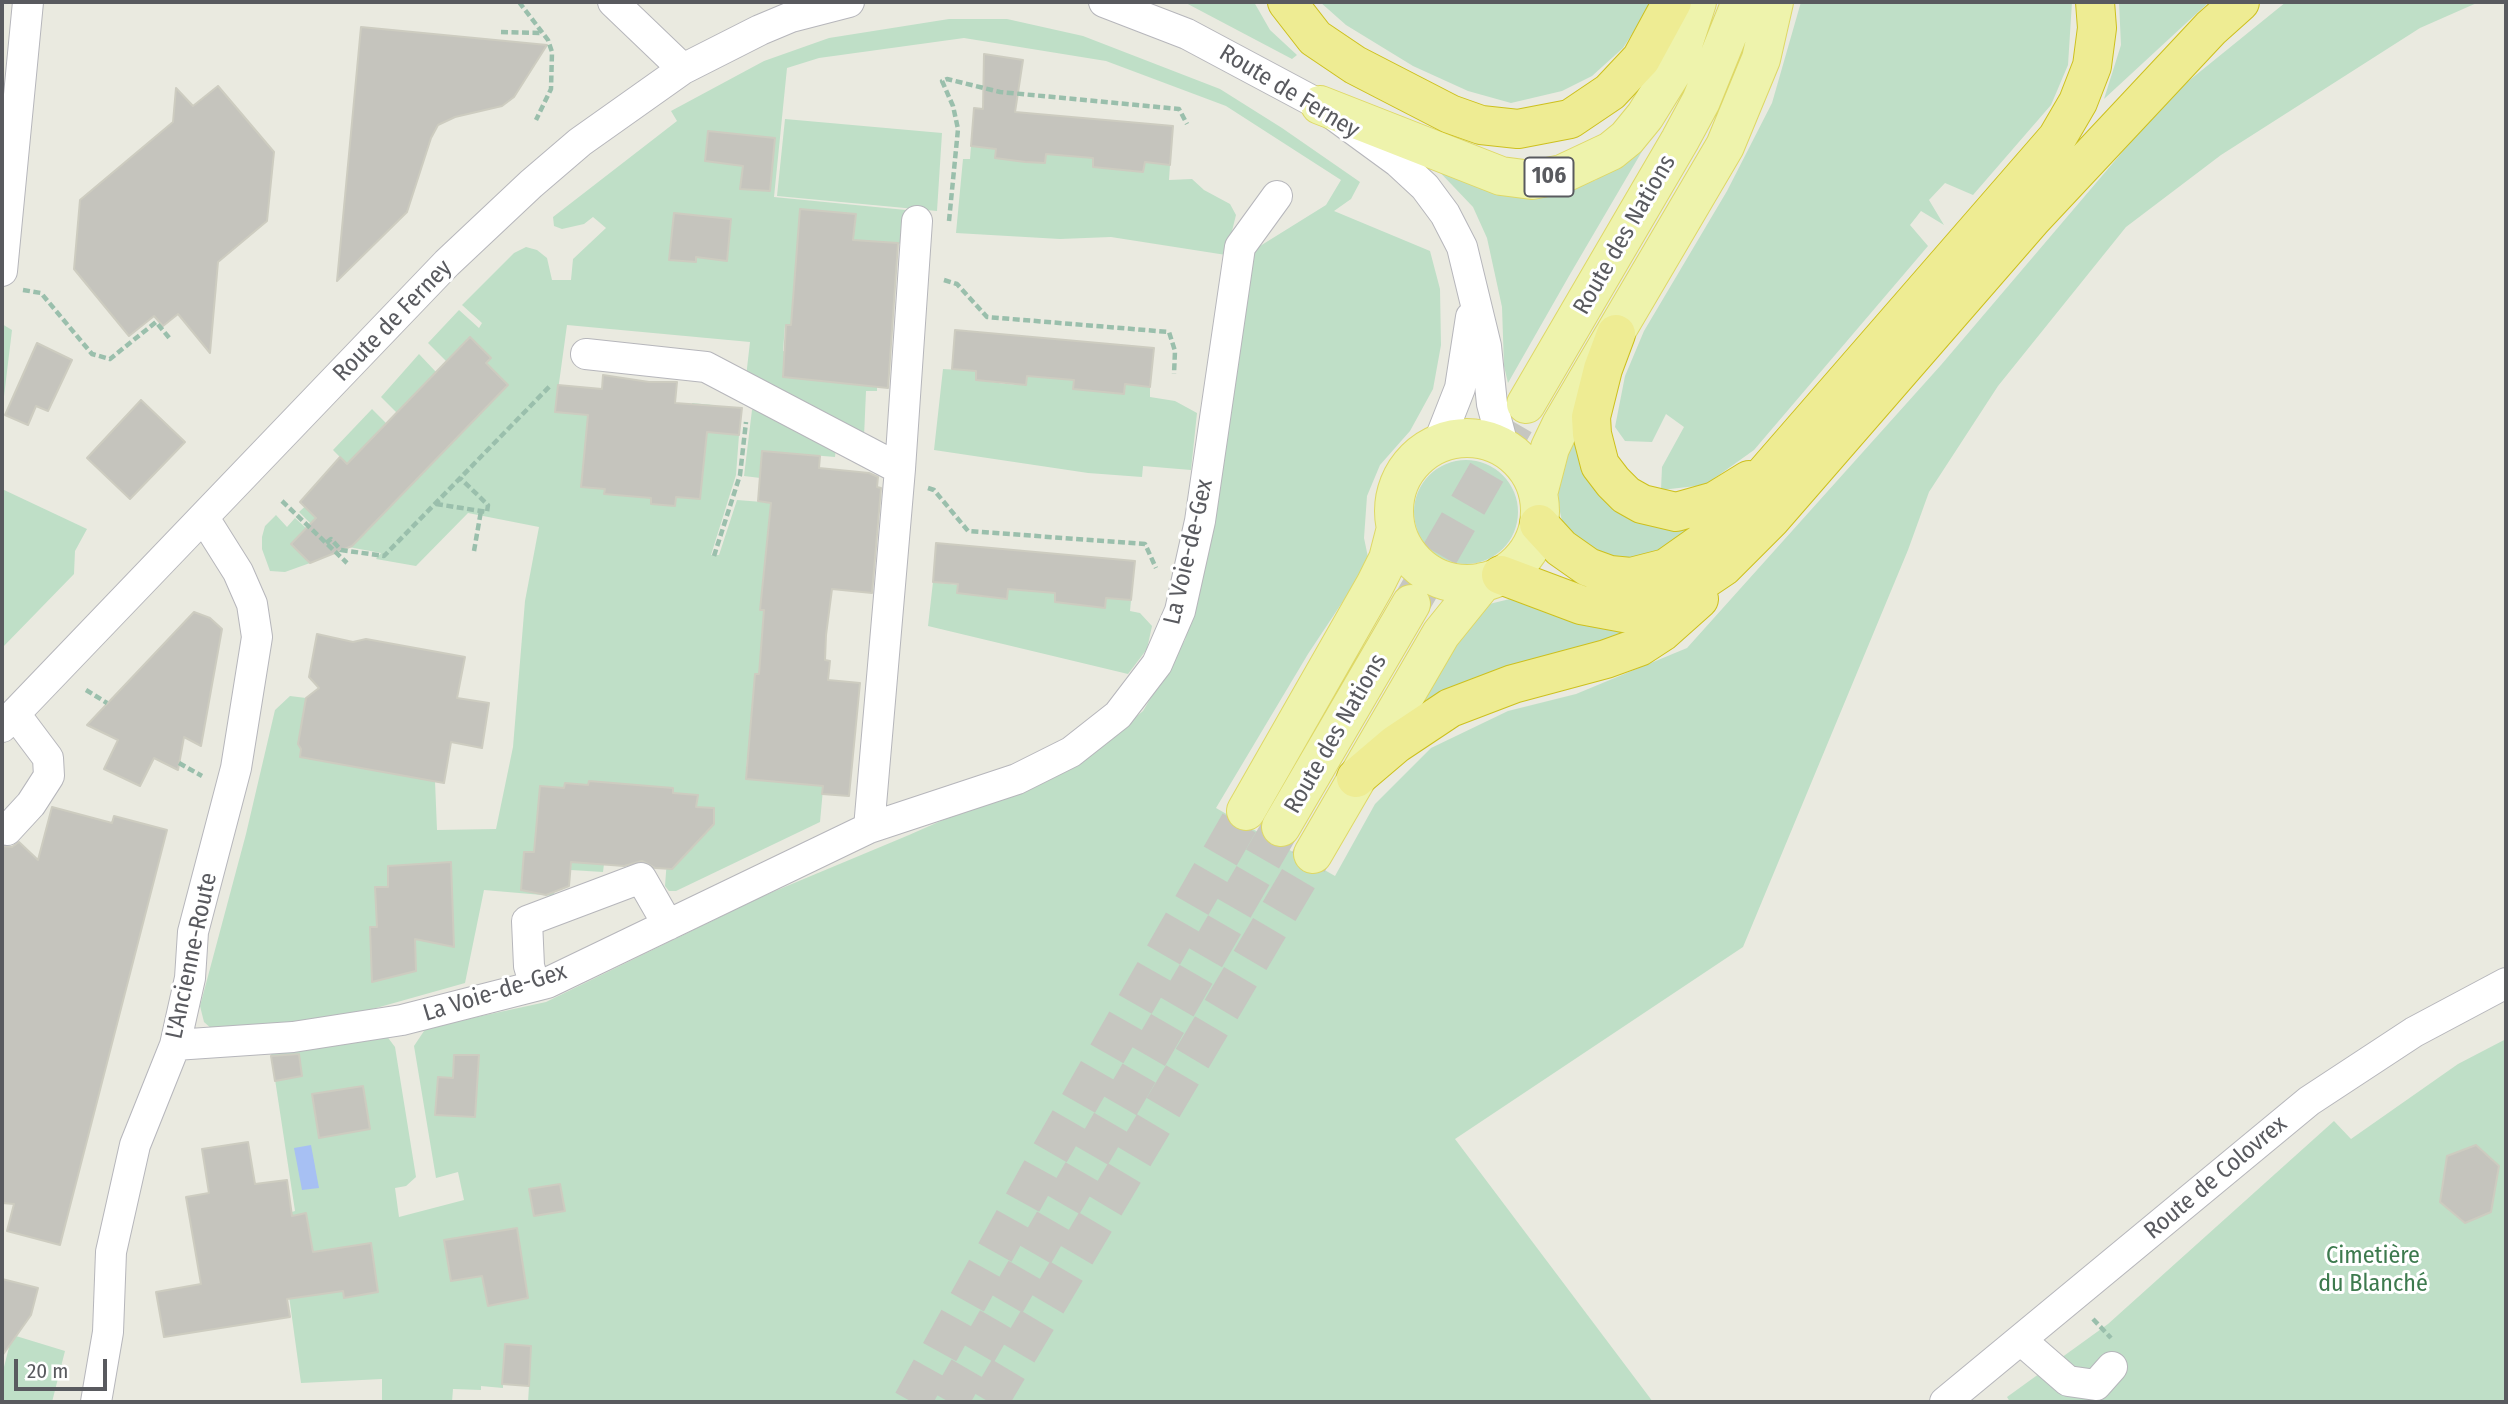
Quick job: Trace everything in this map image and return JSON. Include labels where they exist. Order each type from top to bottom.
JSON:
[{"type":"highway","points":[[1287,2],[1315,38],[1355,65],[1426,104],[1463,119],[1518,129],[1535,128],[1570,119],[1611,92],[1645,52],[1672,2]]},
{"type":"highway","points":[[1539,509],[1568,554],[1598,572],[1631,577],[1655,573],[1679,561],[1710,537],[1782,451],[2057,138],[2078,102],[2092,66],[2098,27],[2095,2]]},
{"type":"highway","points":[[1492,579],[1581,605],[1624,613],[1648,609],[1677,598],[1723,567],[1771,519],[2032,219],[2211,28],[2239,2]]},
{"type":"highway","points":[[1616,334],[1594,398],[1592,434],[1600,465],[1626,495],[1660,510],[1676,512],[1695,508],[1735,491],[1782,451]]},
{"type":"highway","points":[[1356,778],[1396,744],[1450,708],[1513,684],[1606,659],[1639,647],[1679,619],[1706,593],[1723,567]]},
{"type":"main road","name":"106","points":[[1320,105],[1476,169],[1532,180],[1562,174],[1611,151],[1628,138],[1676,66],[1697,2]]},
{"type":"main road","name":"Route des Nations","points":[[1715,62],[1724,2]]},
{"type":"main road","name":"Route des Nations","points":[[1526,404],[1701,101],[1741,2]]},
{"type":"main road","points":[[1313,854],[1441,634],[1492,579],[1528,551],[1550,448],[1725,146],[1761,59],[1774,2]]},
{"type":"main road","name":"106","points":[[1396,528],[1394,508],[1398,488],[1407,470],[1420,455],[1438,444],[1475,438],[1504,449],[1528,471],[1539,509]]},
{"type":"main road","points":[[1396,528],[1414,561],[1429,572],[1446,580],[1492,579]]},
{"type":"main road","points":[[1246,811],[1375,585],[1388,559],[1396,528]]},
{"type":"main road","name":"Route des Nations","points":[[1281,827],[1411,604]]},
{"type":"street","points":[[9,280],[9,197],[28,2]]},
{"type":"street","points":[[613,2],[683,69]]},
{"type":"street","name":"Route de Ferney","points":[[8,720],[494,218],[580,142],[683,69],[791,17],[849,2]]},
{"type":"street","name":"Route de Ferney","points":[[1104,2],[1187,34],[1320,105],[1398,162],[1436,202],[1462,247],[1472,300],[1486,346],[1492,404],[1504,449]]},
{"type":"street","name":"La Voie-de-Gex","points":[[175,1045],[293,1037],[389,1022],[535,986],[869,828],[1017,779],[1071,752],[1118,715],[1157,664],[1181,611],[1200,521],[1240,247],[1277,196]]},
{"type":"street","points":[[869,828],[900,469],[917,221]]},
{"type":"street","name":"Route de Ferney","points":[[1438,444],[1461,388],[1472,300]]},
{"type":"street","points":[[586,354],[706,367],[900,469]]},
{"type":"street","name":"L'Ancienne-Route","points":[[96,1402],[108,1332],[111,1252],[135,1145],[175,1045],[190,978],[193,932],[236,768],[257,637],[252,604],[238,572],[204,518]]},
{"type":"street","points":[[7,830],[31,804],[49,776],[48,758],[8,720]]},
{"type":"street","points":[[535,986],[529,966],[527,921],[641,878],[668,925]]},
{"type":"street","name":"Route de Colovrex","points":[[1945,1402],[2309,1101],[2402,1038],[2506,983]]},
{"type":"street","points":[[2022,1341],[2068,1381],[2096,1385],[2112,1367]]},
{"type":"path","points":[[519,2],[543,33],[552,52],[551,89],[536,120]]},
{"type":"path","points":[[500,32],[543,33]]},
{"type":"path","points":[[949,225],[958,129],[953,106],[942,81],[947,79],[1000,92],[1179,109],[1187,124]]},
{"type":"path","points":[[943,293],[945,266]]},
{"type":"path","points":[[9,280],[41,293],[92,354],[110,359],[156,322],[171,340]]},
{"type":"path","points":[[944,280],[957,284],[987,317],[1169,332],[1175,351],[1174,374]]},
{"type":"path","points":[[326,543],[331,539],[341,550],[384,556],[550,386]]},
{"type":"path","points":[[714,556],[740,475],[750,390]]},
{"type":"path","points":[[435,504],[487,512],[488,505],[460,478]]},
{"type":"path","points":[[923,501],[925,487],[934,490],[968,531],[1145,544],[1156,564]]},
{"type":"path","points":[[282,501],[347,563]]},
{"type":"path","points":[[474,551],[481,511]]},
{"type":"path","points":[[86,690],[107,703]]},
{"type":"path","points":[[179,763],[203,776]]},
{"type":"green space","points":[[1184,2],[1254,2],[1270,30],[1297,55],[1292,59]]},
{"type":"green space","points":[[1320,2],[1653,2],[1623,48],[1592,76],[1562,91],[1511,103],[1468,91],[1413,66],[1346,25]]},
{"type":"green space","points":[[1801,2],[2072,2],[2068,65],[2051,105],[1973,195],[1945,183],[1929,200],[1944,225],[1921,211],[1910,225],[1928,246],[1754,450],[1705,485],[1661,490],[1662,467],[1684,427],[1666,414],[1652,442],[1625,441],[1615,427],[1625,376],[1644,331],[1727,191],[1772,103]]},
{"type":"green space","points":[[2119,2],[2209,2],[2104,99],[2121,45]]},
{"type":"green space","points":[[2286,2],[2479,2],[2420,28],[2221,155],[2126,227],[1998,386],[1929,492],[1908,550],[1743,947],[1455,1139],[1653,1402],[528,1402],[529,1386],[503,1384],[503,1388],[481,1386],[481,1390],[453,1389],[452,1402],[382,1402],[382,1379],[301,1383],[278,1216],[295,1211],[271,1053],[386,1035],[395,1047],[416,1177],[406,1186],[395,1188],[399,1217],[464,1200],[458,1172],[436,1178],[414,1046],[426,1028],[546,1002],[763,896],[1090,755],[1143,711],[1185,640],[1212,519],[1252,251],[1326,205],[1341,180],[1226,106],[1106,61],[964,38],[819,58],[787,68],[774,197],[906,210],[903,244],[875,241],[873,273],[838,303],[793,299],[791,325],[785,325],[783,351],[846,356],[877,376],[877,391],[866,391],[864,437],[746,377],[750,342],[567,325],[555,412],[691,424],[692,403],[713,405],[712,432],[739,435],[736,475],[711,555],[719,555],[737,500],[775,503],[768,531],[761,609],[774,611],[761,648],[759,674],[755,674],[750,726],[752,753],[747,758],[746,773],[751,779],[804,784],[825,767],[820,822],[676,891],[669,891],[665,886],[667,859],[639,857],[604,864],[603,872],[571,870],[572,852],[558,851],[554,896],[484,890],[465,983],[369,1010],[224,1033],[213,1030],[204,1022],[200,1006],[246,834],[275,710],[290,696],[306,698],[298,744],[301,749],[435,781],[437,830],[496,829],[513,747],[525,601],[539,527],[468,513],[416,566],[376,559],[381,553],[343,546],[325,538],[299,512],[313,499],[410,486],[508,385],[486,363],[491,358],[470,338],[446,361],[428,343],[459,310],[479,328],[482,323],[462,305],[514,253],[526,247],[537,250],[547,258],[552,280],[571,280],[573,259],[606,228],[593,217],[584,224],[562,229],[554,226],[553,217],[677,121],[671,111],[764,61],[829,38],[949,19],[1007,19],[1083,36],[1220,89],[1360,182],[1351,199],[1334,211],[1430,251],[1440,289],[1441,345],[1433,389],[1410,431],[1380,465],[1367,496],[1364,538],[1369,562],[1308,654],[1216,808],[1335,876],[1375,804],[1431,748],[1508,711],[1576,694],[1687,648],[1941,365],[2170,96]]},
{"type":"green space","points":[[785,119],[942,133],[937,211],[777,196]]},
{"type":"green space","points":[[1651,136],[1508,383],[1504,366],[1502,307],[1487,238],[1473,207],[1432,164],[1568,190],[1596,180]]},
{"type":"green space","points":[[971,146],[996,149],[996,158],[1025,162],[1045,163],[1046,154],[1093,158],[1093,167],[1143,172],[1145,162],[1170,165],[1169,180],[1192,179],[1204,190],[1230,204],[1236,215],[1226,255],[1111,237],[1060,239],[956,233],[963,159],[970,159]]},
{"type":"green space","points":[[2,324],[12,330],[2,413]]},
{"type":"green space","points":[[419,354],[436,372],[397,413],[381,397]]},
{"type":"green space","points":[[943,369],[977,371],[976,380],[1006,384],[1026,385],[1027,376],[1074,380],[1074,389],[1124,394],[1125,384],[1150,387],[1150,397],[1175,401],[1197,413],[1191,470],[1143,466],[1142,477],[1088,473],[934,450]]},
{"type":"green space","points":[[756,407],[836,447],[835,457],[775,452],[772,478],[777,480],[744,476],[752,410]]},
{"type":"green space","points":[[372,409],[386,423],[347,464],[333,450]]},
{"type":"green space","points":[[1570,430],[1582,451],[1702,523],[1642,562],[1589,551],[1562,521],[1560,512],[1557,481]]},
{"type":"green space","points":[[1466,460],[1486,464],[1503,475],[1514,492],[1518,512],[1514,532],[1503,549],[1486,560],[1466,564],[1446,560],[1429,549],[1418,532],[1414,512],[1418,492],[1429,475],[1446,464]]},
{"type":"green space","points":[[2,489],[87,529],[75,551],[74,574],[2,648]]},
{"type":"green space","points":[[276,515],[287,527],[295,518],[306,528],[291,544],[310,563],[285,572],[270,571],[262,549],[262,537],[265,526]]},
{"type":"green space","points":[[933,582],[958,585],[958,593],[986,597],[1007,598],[1008,589],[1055,593],[1055,602],[1104,608],[1106,598],[1131,600],[1130,611],[1140,613],[1152,626],[1147,649],[1128,674],[928,626]]},
{"type":"green space","points":[[1514,598],[1638,628],[1417,712],[1413,703],[1481,606]]},
{"type":"green space","name":"Cimetière du Blanché","points":[[2506,1039],[2506,1402],[2010,1402],[2007,1397],[2108,1324],[2334,1121],[2351,1139],[2458,1064]]},
{"type":"green space","points":[[16,1336],[65,1351],[52,1402],[2,1402],[2,1375],[10,1343]]},
{"type":"water","points":[[311,1145],[319,1188],[302,1190],[294,1148]]},
{"type":"building","points":[[361,27],[547,45],[514,97],[502,106],[455,117],[438,125],[431,138],[407,212],[337,281]]},
{"type":"building","points":[[984,54],[1023,60],[1015,112],[1173,126],[1170,165],[1145,162],[1143,172],[1093,167],[1093,158],[1046,154],[1045,163],[1025,162],[995,158],[996,149],[971,146],[974,108],[983,109]]},
{"type":"building","points":[[218,86],[274,152],[267,221],[218,262],[210,353],[178,314],[163,326],[154,316],[129,336],[74,269],[80,200],[173,122],[176,88],[193,106]]},
{"type":"building","points":[[708,131],[775,138],[770,191],[740,189],[743,166],[705,161]]},
{"type":"building","points":[[800,209],[856,214],[853,240],[898,243],[888,388],[783,377],[786,325],[791,325]]},
{"type":"building","points":[[674,213],[731,219],[727,261],[696,257],[696,262],[669,260]]},
{"type":"building","points":[[955,330],[1154,348],[1150,387],[1125,384],[1124,394],[1073,389],[1074,380],[1027,376],[1026,385],[976,380],[976,371],[952,369]]},
{"type":"building","points":[[470,337],[491,358],[486,363],[508,385],[352,546],[310,563],[291,544],[316,518],[300,502],[340,457],[347,464]]},
{"type":"building","points":[[37,343],[72,360],[48,411],[36,406],[28,425],[5,415]]},
{"type":"building","points":[[603,375],[649,382],[677,382],[675,403],[742,408],[739,435],[707,432],[700,499],[676,497],[675,506],[651,504],[651,498],[604,494],[605,489],[581,487],[588,415],[555,412],[558,385],[602,389]]},
{"type":"building","points":[[141,400],[185,442],[130,499],[87,458]]},
{"type":"building","points":[[762,451],[820,456],[819,468],[869,473],[878,477],[877,487],[881,488],[872,593],[832,589],[826,635],[825,660],[830,661],[828,680],[860,683],[849,796],[822,794],[823,786],[746,779],[755,674],[759,674],[764,610],[760,610],[771,503],[758,501]]},
{"type":"building","points":[[936,543],[1135,561],[1131,600],[1106,598],[1105,608],[1055,602],[1055,593],[1008,589],[1007,599],[957,593],[958,584],[933,582]]},
{"type":"building","points":[[194,612],[210,618],[222,629],[201,746],[184,737],[178,770],[154,758],[140,786],[104,769],[118,740],[87,725]]},
{"type":"building","points":[[317,634],[353,642],[366,639],[465,657],[457,698],[489,703],[482,748],[451,742],[444,783],[300,757],[301,749],[298,744],[306,698],[319,688],[309,677]]},
{"type":"building","points":[[589,781],[673,788],[673,793],[698,795],[696,807],[714,808],[714,824],[672,869],[655,868],[642,861],[624,866],[571,862],[569,886],[546,895],[521,890],[524,852],[534,852],[540,786],[564,788],[565,783],[588,785]]},
{"type":"building","points":[[52,807],[112,823],[114,816],[167,830],[60,1245],[7,1231],[14,1204],[2,1203],[2,846],[12,847],[19,842],[38,860]]},
{"type":"building","points":[[451,862],[454,947],[415,939],[416,971],[372,982],[370,927],[377,927],[375,887],[388,887],[388,866]]},
{"type":"building","points":[[299,1054],[302,1076],[275,1081],[271,1056]]},
{"type":"building","points":[[454,1055],[479,1055],[475,1117],[435,1115],[438,1077],[453,1078]]},
{"type":"building","points":[[363,1086],[370,1129],[319,1138],[312,1094]]},
{"type":"building","points":[[248,1142],[255,1184],[287,1180],[292,1216],[306,1213],[313,1252],[371,1243],[378,1292],[344,1298],[343,1291],[287,1299],[290,1317],[164,1337],[156,1292],[201,1284],[186,1197],[209,1193],[202,1149]]},
{"type":"building","points":[[2476,1145],[2499,1166],[2491,1212],[2465,1223],[2440,1202],[2447,1156]]},
{"type":"building","points":[[560,1184],[565,1211],[534,1216],[529,1189]]},
{"type":"building","points":[[517,1228],[528,1298],[488,1306],[482,1276],[451,1281],[444,1240]]},
{"type":"building","points":[[2,1279],[38,1288],[31,1315],[2,1356]]},
{"type":"building","points":[[505,1344],[531,1346],[529,1386],[502,1384]]},
{"type":"tunnel","points":[[1411,604],[1526,404]]},
{"type":"tunnel","points":[[912,1402],[1049,1155],[1246,811]]},
{"type":"tunnel","points":[[949,1402],[1281,827]]},
{"type":"tunnel","points":[[989,1402],[1313,854]]}]
